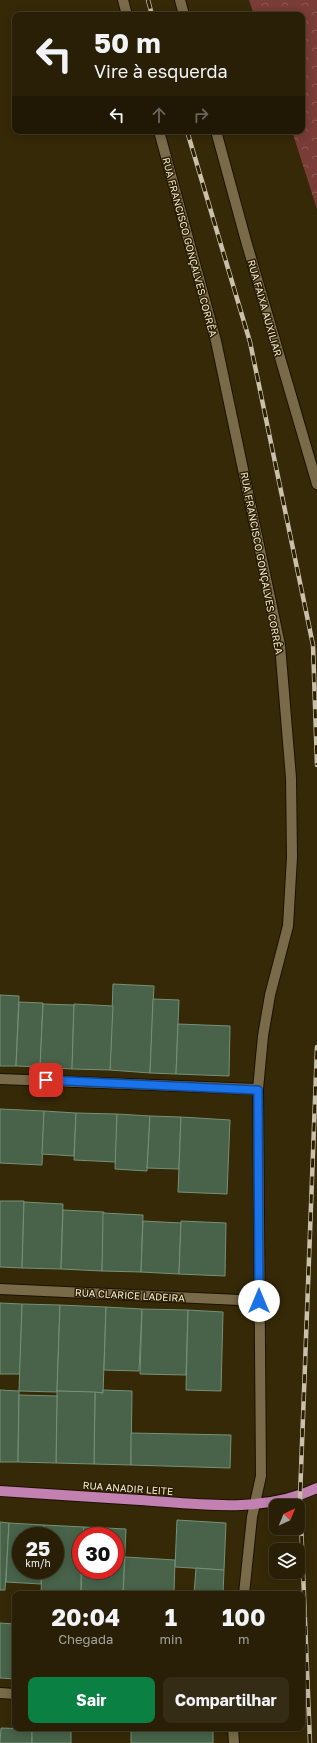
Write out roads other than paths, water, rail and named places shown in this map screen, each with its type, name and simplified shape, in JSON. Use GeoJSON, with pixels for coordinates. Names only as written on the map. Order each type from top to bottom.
{"type":"FeatureCollection","features":[{"type":"Feature","properties":{"kind":"main road","name":"RUA ANADIR LEITE"},"geometry":{"type":"LineString","coordinates":[[0,1491],[216,1506],[255,1505],[300,1496],[317,1488]]}},
{"type":"Feature","properties":{"kind":"street"},"geometry":{"type":"LineString","coordinates":[[123,0],[126,12]]}},
{"type":"Feature","properties":{"kind":"street"},"geometry":{"type":"LineString","coordinates":[[180,0],[183,12]]}},
{"type":"Feature","properties":{"kind":"street","name":"RUA FRANCISCO GONÇALVES CORRÊA"},"geometry":{"type":"LineString","coordinates":[[160,134],[216,341],[280,645],[291,778],[292,857],[288,926],[270,995],[263,1036],[258,1090],[261,1476],[250,1535],[244,1591]]}},
{"type":"Feature","properties":{"kind":"street","name":"RUA FAIXA AUXILIAR"},"geometry":{"type":"LineString","coordinates":[[217,134],[246,241],[317,484]]}},
{"type":"Feature","properties":{"kind":"street"},"geometry":{"type":"LineString","coordinates":[[0,1079],[258,1090]]}},
{"type":"Feature","properties":{"kind":"street","name":"RUA CLARICE LADEIRA"},"geometry":{"type":"LineString","coordinates":[[0,1289],[259,1301]]}},
{"type":"Feature","properties":{"kind":"street"},"geometry":{"type":"LineString","coordinates":[[0,1693],[12,1694]]}},
{"type":"Feature","properties":{"kind":"street"},"geometry":{"type":"LineString","coordinates":[[233,1731],[234,1743]]}},
{"type":"Feature","properties":{"kind":"railway"},"geometry":{"type":"LineString","coordinates":[[148,0],[151,12]]}},
{"type":"Feature","properties":{"kind":"railway"},"geometry":{"type":"LineString","coordinates":[[188,134],[250,342],[313,645],[317,765]]}},
{"type":"Feature","properties":{"kind":"railway"},"geometry":{"type":"LineString","coordinates":[[304,1591],[300,1497],[317,1047]]}},
{"type":"Feature","properties":{"kind":"railway"},"geometry":{"type":"LineString","coordinates":[[305,1620],[310,1743]]}}]}
